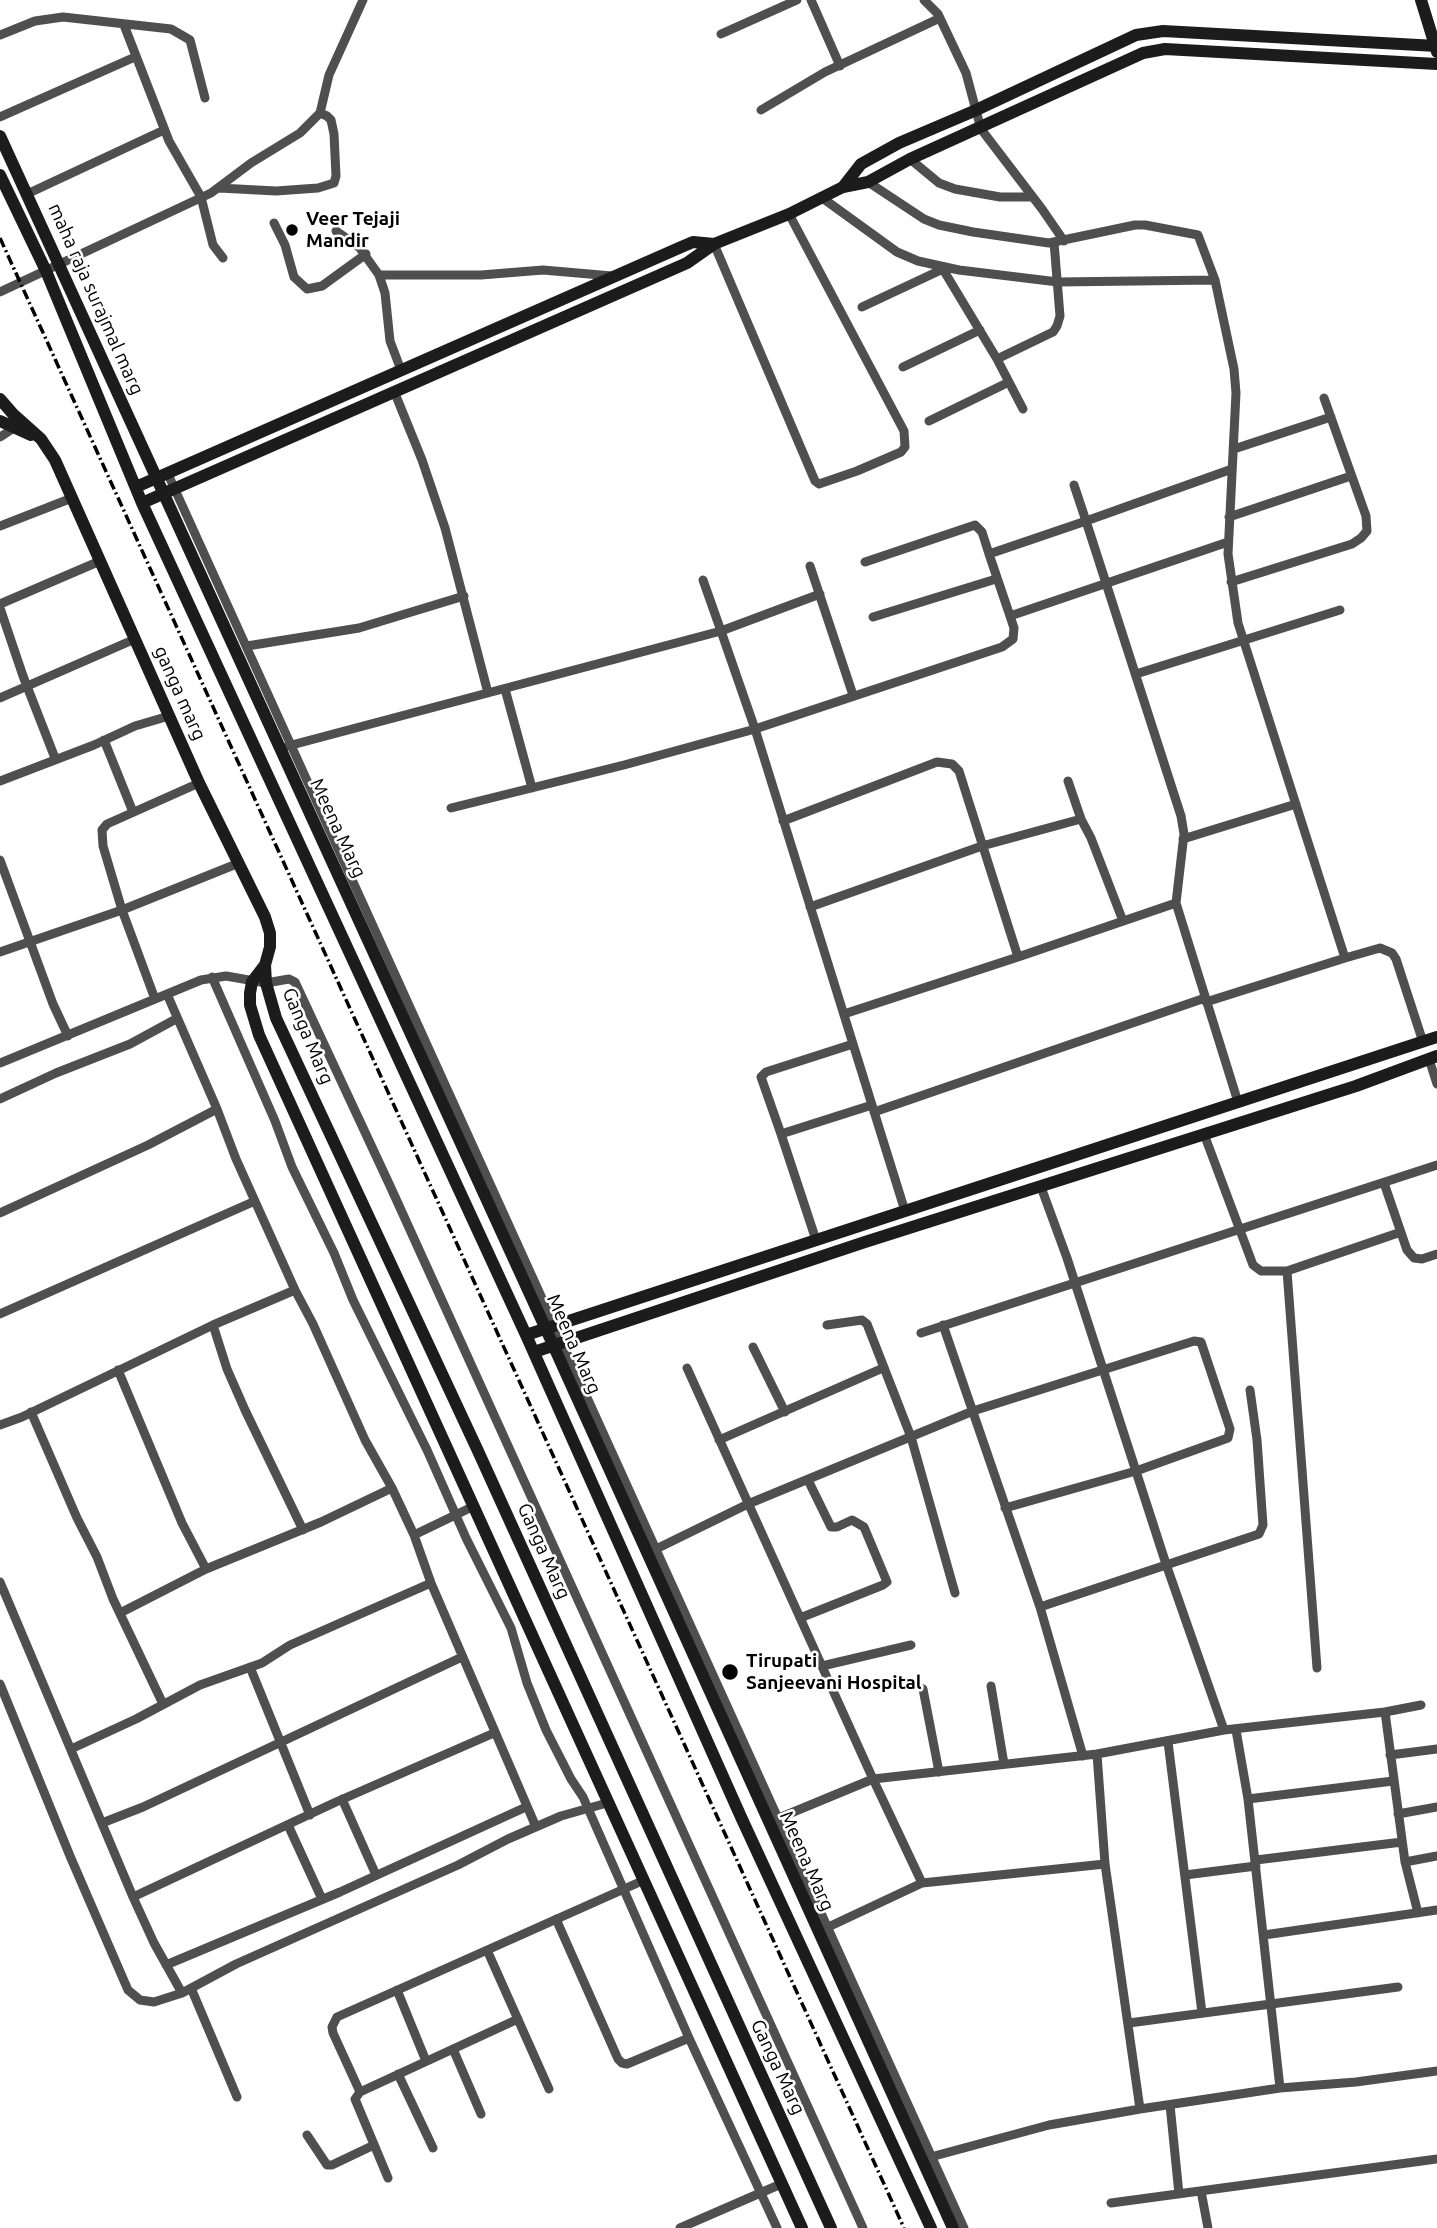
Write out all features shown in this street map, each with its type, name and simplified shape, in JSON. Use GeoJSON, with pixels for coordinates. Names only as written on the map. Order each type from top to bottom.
{"type":"FeatureCollection","features":[{"type":"Feature","properties":{"kind":"street"},"geometry":{"type":"LineString","coordinates":[[0,292],[219,188],[251,163],[285,144],[320,113],[329,75],[363,0]]}},
{"type":"Feature","properties":{"kind":"street"},"geometry":{"type":"LineString","coordinates":[[721,34],[797,0]]}},
{"type":"Feature","properties":{"kind":"street"},"geometry":{"type":"LineString","coordinates":[[811,0],[840,66]]}},
{"type":"Feature","properties":{"kind":"street"},"geometry":{"type":"LineString","coordinates":[[923,0],[940,18],[966,73],[974,111],[981,129],[1032,197],[1059,242],[1060,316],[1054,332],[997,359]]}},
{"type":"Feature","properties":{"kind":"street"},"geometry":{"type":"LineString","coordinates":[[843,187],[861,164],[899,143],[1136,35],[1163,31],[1436,48],[1421,0]]}},
{"type":"Feature","properties":{"kind":"street"},"geometry":{"type":"LineString","coordinates":[[0,35],[35,21],[63,17],[171,29],[190,40],[205,98]]}},
{"type":"Feature","properties":{"kind":"street"},"geometry":{"type":"LineString","coordinates":[[761,110],[840,66],[940,18]]}},
{"type":"Feature","properties":{"kind":"street"},"geometry":{"type":"LineString","coordinates":[[124,25],[175,155],[201,197],[211,241],[223,258]]}},
{"type":"Feature","properties":{"kind":"street"},"geometry":{"type":"LineString","coordinates":[[142,503],[687,263],[714,244],[789,214],[843,187],[868,182],[910,159],[1143,53],[1165,50],[1437,64]]}},
{"type":"Feature","properties":{"kind":"street"},"geometry":{"type":"LineString","coordinates":[[0,117],[135,57]]}},
{"type":"Feature","properties":{"kind":"street"},"geometry":{"type":"LineString","coordinates":[[219,188],[276,191],[318,188],[334,183],[334,134],[331,120],[320,113]]}},
{"type":"Feature","properties":{"kind":"street"},"geometry":{"type":"LineString","coordinates":[[27,194],[164,130]]}},
{"type":"Feature","properties":{"kind":"street","name":"maha raja surajmal marg"},"geometry":{"type":"LineString","coordinates":[[0,136],[162,475]]}},
{"type":"Feature","properties":{"kind":"street"},"geometry":{"type":"LineString","coordinates":[[910,159],[939,183],[955,189],[1000,197],[1032,197]]}},
{"type":"Feature","properties":{"kind":"street","name":"maha raja surajmal marg"},"geometry":{"type":"LineString","coordinates":[[0,175],[46,271],[142,503],[260,758]]}},
{"type":"Feature","properties":{"kind":"street"},"geometry":{"type":"LineString","coordinates":[[868,182],[924,219],[939,225],[1059,242],[1135,225],[1198,235],[1215,280],[1234,369],[1236,394],[1228,542],[1231,582],[1244,640],[1345,958]]}},
{"type":"Feature","properties":{"kind":"street"},"geometry":{"type":"LineString","coordinates":[[821,197],[897,252],[942,268],[1058,282],[1215,280]]}},
{"type":"Feature","properties":{"kind":"street"},"geometry":{"type":"LineString","coordinates":[[714,244],[815,481],[819,484],[857,471],[901,452],[905,447],[904,431],[789,214]]}},
{"type":"Feature","properties":{"kind":"street"},"geometry":{"type":"LineString","coordinates":[[274,223],[285,244],[294,277],[307,289],[322,286],[366,254]]}},
{"type":"Feature","properties":{"kind":"street"},"geometry":{"type":"LineString","coordinates":[[336,231],[366,254],[379,275],[385,293],[390,341],[401,370]]}},
{"type":"Feature","properties":{"kind":"street"},"geometry":{"type":"LineString","coordinates":[[135,487],[693,242],[714,244]]}},
{"type":"Feature","properties":{"kind":"street"},"geometry":{"type":"LineString","coordinates":[[863,307],[942,268]]}},
{"type":"Feature","properties":{"kind":"street"},"geometry":{"type":"LineString","coordinates":[[942,268],[997,359],[1023,409]]}},
{"type":"Feature","properties":{"kind":"street"},"geometry":{"type":"LineString","coordinates":[[379,275],[481,275],[543,270],[614,276]]}},
{"type":"Feature","properties":{"kind":"street"},"geometry":{"type":"LineString","coordinates":[[903,367],[980,330]]}},
{"type":"Feature","properties":{"kind":"street"},"geometry":{"type":"LineString","coordinates":[[929,421],[1009,382]]}},
{"type":"Feature","properties":{"kind":"street"},"geometry":{"type":"LineString","coordinates":[[394,391],[422,460],[464,596],[488,693]]}},
{"type":"Feature","properties":{"kind":"street"},"geometry":{"type":"LineString","coordinates":[[1231,582],[1352,544],[1367,531],[1324,398]]}},
{"type":"Feature","properties":{"kind":"street","name":"ganga marg"},"geometry":{"type":"LineString","coordinates":[[0,399],[18,425]]}},
{"type":"Feature","properties":{"kind":"street"},"geometry":{"type":"LineString","coordinates":[[1234,449],[1331,417]]}},
{"type":"Feature","properties":{"kind":"street","name":"ganga marg"},"geometry":{"type":"LineString","coordinates":[[0,421],[18,425],[41,439],[55,460],[199,783],[265,917],[270,933],[270,947],[265,965]]}},
{"type":"Feature","properties":{"kind":"street"},"geometry":{"type":"LineString","coordinates":[[0,437],[18,425]]}},
{"type":"Feature","properties":{"kind":"street"},"geometry":{"type":"LineString","coordinates":[[989,554],[1232,469]]}},
{"type":"Feature","properties":{"kind":"street","name":"Meena Marg"},"geometry":{"type":"LineString","coordinates":[[162,475],[927,2158],[953,2228]]}},
{"type":"Feature","properties":{"kind":"street"},"geometry":{"type":"LineString","coordinates":[[1229,517],[1351,475]]}},
{"type":"Feature","properties":{"kind":"street"},"geometry":{"type":"LineString","coordinates":[[1074,485],[1181,816],[1183,839],[1176,903],[1238,1102]]}},
{"type":"Feature","properties":{"kind":"street"},"geometry":{"type":"LineString","coordinates":[[169,490],[247,646],[286,747]]}},
{"type":"Feature","properties":{"kind":"street"},"geometry":{"type":"LineString","coordinates":[[0,526],[72,498]]}},
{"type":"Feature","properties":{"kind":"street"},"geometry":{"type":"LineString","coordinates":[[451,808],[755,729],[1006,645],[1013,639],[1010,616],[978,526],[865,562]]}},
{"type":"Feature","properties":{"kind":"street"},"geometry":{"type":"LineString","coordinates":[[1010,616],[1228,542]]}},
{"type":"Feature","properties":{"kind":"street"},"geometry":{"type":"LineString","coordinates":[[55,758],[27,687],[0,606],[100,561]]}},
{"type":"Feature","properties":{"kind":"street"},"geometry":{"type":"LineString","coordinates":[[810,566],[853,695]]}},
{"type":"Feature","properties":{"kind":"street"},"geometry":{"type":"LineString","coordinates":[[873,617],[996,579]]}},
{"type":"Feature","properties":{"kind":"street"},"geometry":{"type":"LineString","coordinates":[[702,580],[755,729],[905,1211]]}},
{"type":"Feature","properties":{"kind":"street"},"geometry":{"type":"LineString","coordinates":[[260,758],[286,747],[721,631],[820,594]]}},
{"type":"Feature","properties":{"kind":"street"},"geometry":{"type":"LineString","coordinates":[[247,646],[359,628],[464,596]]}},
{"type":"Feature","properties":{"kind":"street"},"geometry":{"type":"LineString","coordinates":[[1136,674],[1340,610]]}},
{"type":"Feature","properties":{"kind":"street"},"geometry":{"type":"LineString","coordinates":[[0,698],[135,639]]}},
{"type":"Feature","properties":{"kind":"street"},"geometry":{"type":"LineString","coordinates":[[505,689],[532,788]]}},
{"type":"Feature","properties":{"kind":"street"},"geometry":{"type":"LineString","coordinates":[[0,781],[135,726],[169,716]]}},
{"type":"Feature","properties":{"kind":"street"},"geometry":{"type":"LineString","coordinates":[[104,740],[134,812]]}},
{"type":"Feature","properties":{"kind":"street","name":"Meena Marg"},"geometry":{"type":"LineString","coordinates":[[260,758],[534,1352],[748,1831],[931,2228]]}},
{"type":"Feature","properties":{"kind":"street"},"geometry":{"type":"LineString","coordinates":[[783,821],[937,762],[952,764],[959,771],[1018,957]]}},
{"type":"Feature","properties":{"kind":"street"},"geometry":{"type":"LineString","coordinates":[[1068,781],[1123,921]]}},
{"type":"Feature","properties":{"kind":"street"},"geometry":{"type":"LineString","coordinates":[[155,999],[122,910],[101,835],[102,830],[107,824],[199,783]]}},
{"type":"Feature","properties":{"kind":"street"},"geometry":{"type":"LineString","coordinates":[[1183,839],[1296,804]]}},
{"type":"Feature","properties":{"kind":"street"},"geometry":{"type":"LineString","coordinates":[[810,907],[982,846],[1081,819]]}},
{"type":"Feature","properties":{"kind":"street"},"geometry":{"type":"LineString","coordinates":[[0,952],[122,910],[239,863]]}},
{"type":"Feature","properties":{"kind":"street"},"geometry":{"type":"LineString","coordinates":[[1,864],[68,1036]]}},
{"type":"Feature","properties":{"kind":"street"},"geometry":{"type":"LineString","coordinates":[[844,1014],[1176,903]]}},
{"type":"Feature","properties":{"kind":"street"},"geometry":{"type":"LineString","coordinates":[[781,1134],[873,1109],[1205,1000],[1380,948],[1392,953],[1396,959],[1423,1042],[1433,1058],[1437,1084]]}},
{"type":"Feature","properties":{"kind":"street","name":"Ganga Marg"},"geometry":{"type":"LineString","coordinates":[[265,965],[252,982],[250,1005],[259,1035],[802,2228]]}},
{"type":"Feature","properties":{"kind":"street","name":"Ganga Marg"},"geometry":{"type":"LineString","coordinates":[[265,965],[265,983],[276,1018],[478,1451],[831,2228]]}},
{"type":"Feature","properties":{"kind":"street"},"geometry":{"type":"LineString","coordinates":[[0,1063],[201,980],[226,976],[252,982],[289,979],[295,982],[863,2228]]}},
{"type":"Feature","properties":{"kind":"street"},"geometry":{"type":"LineString","coordinates":[[212,977],[275,1121],[292,1167],[334,1253],[353,1300],[511,1628],[527,1683],[546,1730],[583,1797],[689,2038],[777,2228]]}},
{"type":"Feature","properties":{"kind":"street"},"geometry":{"type":"LineString","coordinates":[[167,994],[295,1290],[365,1440],[414,1535],[431,1583],[536,1827]]}},
{"type":"Feature","properties":{"kind":"street"},"geometry":{"type":"LineString","coordinates":[[0,1099],[56,1073],[130,1044],[176,1019]]}},
{"type":"Feature","properties":{"kind":"street"},"geometry":{"type":"LineString","coordinates":[[526,1335],[1437,1037]]}},
{"type":"Feature","properties":{"kind":"street"},"geometry":{"type":"LineString","coordinates":[[816,1240],[761,1077],[766,1072],[853,1044]]}},
{"type":"Feature","properties":{"kind":"street"},"geometry":{"type":"LineString","coordinates":[[534,1352],[1356,1086],[1433,1058]]}},
{"type":"Feature","properties":{"kind":"street"},"geometry":{"type":"LineString","coordinates":[[0,1213],[148,1145],[217,1109]]}},
{"type":"Feature","properties":{"kind":"street"},"geometry":{"type":"LineString","coordinates":[[1204,1134],[1238,1229],[1255,1267],[1261,1271],[1287,1271],[1401,1232]]}},
{"type":"Feature","properties":{"kind":"street"},"geometry":{"type":"LineString","coordinates":[[921,1333],[1437,1166]]}},
{"type":"Feature","properties":{"kind":"street"},"geometry":{"type":"LineString","coordinates":[[1384,1183],[1407,1250],[1414,1258],[1422,1259],[1437,1254]]}},
{"type":"Feature","properties":{"kind":"street"},"geometry":{"type":"LineString","coordinates":[[1041,1187],[1224,1730]]}},
{"type":"Feature","properties":{"kind":"street"},"geometry":{"type":"LineString","coordinates":[[0,1314],[255,1201]]}},
{"type":"Feature","properties":{"kind":"street"},"geometry":{"type":"LineString","coordinates":[[1287,1271],[1317,1668]]}},
{"type":"Feature","properties":{"kind":"street"},"geometry":{"type":"LineString","coordinates":[[0,1424],[295,1290]]}},
{"type":"Feature","properties":{"kind":"street"},"geometry":{"type":"LineString","coordinates":[[827,1325],[862,1320],[867,1324],[911,1437],[955,1593]]}},
{"type":"Feature","properties":{"kind":"street"},"geometry":{"type":"LineString","coordinates":[[213,1325],[240,1400],[303,1530]]}},
{"type":"Feature","properties":{"kind":"street"},"geometry":{"type":"LineString","coordinates":[[943,1325],[1040,1607],[1083,1756]]}},
{"type":"Feature","properties":{"kind":"street"},"geometry":{"type":"LineString","coordinates":[[629,1562],[748,1504],[973,1411],[1197,1340],[1204,1347],[1230,1429],[1228,1438],[1136,1471],[1005,1508]]}},
{"type":"Feature","properties":{"kind":"street"},"geometry":{"type":"LineString","coordinates":[[753,1347],[785,1412]]}},
{"type":"Feature","properties":{"kind":"street"},"geometry":{"type":"LineString","coordinates":[[687,1368],[922,1883]]}},
{"type":"Feature","properties":{"kind":"street"},"geometry":{"type":"LineString","coordinates":[[719,1440],[883,1368]]}},
{"type":"Feature","properties":{"kind":"street"},"geometry":{"type":"LineString","coordinates":[[118,1370],[182,1523],[206,1569]]}},
{"type":"Feature","properties":{"kind":"street"},"geometry":{"type":"LineString","coordinates":[[1040,1607],[1259,1534],[1263,1525],[1257,1440],[1250,1390]]}},
{"type":"Feature","properties":{"kind":"street"},"geometry":{"type":"LineString","coordinates":[[31,1412],[163,1704]]}},
{"type":"Feature","properties":{"kind":"street"},"geometry":{"type":"LineString","coordinates":[[800,1618],[887,1582],[864,1527],[852,1520],[831,1527],[808,1480]]}},
{"type":"Feature","properties":{"kind":"street"},"geometry":{"type":"LineString","coordinates":[[120,1613],[206,1569],[303,1530],[392,1488]]}},
{"type":"Feature","properties":{"kind":"street"},"geometry":{"type":"LineString","coordinates":[[414,1535],[472,1507]]}},
{"type":"Feature","properties":{"kind":"street"},"geometry":{"type":"LineString","coordinates":[[0,1582],[133,1897],[166,1965],[186,1991],[237,2097]]}},
{"type":"Feature","properties":{"kind":"street"},"geometry":{"type":"LineString","coordinates":[[71,1749],[200,1685],[261,1663],[290,1645],[431,1583]]}},
{"type":"Feature","properties":{"kind":"street"},"geometry":{"type":"LineString","coordinates":[[822,1666],[911,1645]]}},
{"type":"Feature","properties":{"kind":"street"},"geometry":{"type":"LineString","coordinates":[[102,1823],[143,1807],[462,1657]]}},
{"type":"Feature","properties":{"kind":"street"},"geometry":{"type":"LineString","coordinates":[[250,1667],[310,1815]]}},
{"type":"Feature","properties":{"kind":"street"},"geometry":{"type":"LineString","coordinates":[[0,1684],[128,1990],[140,2000],[154,2002],[186,1991],[236,1964],[458,1865],[536,1827],[607,1803]]}},
{"type":"Feature","properties":{"kind":"street"},"geometry":{"type":"LineString","coordinates":[[991,1686],[1003,1764]]}},
{"type":"Feature","properties":{"kind":"street"},"geometry":{"type":"LineString","coordinates":[[923,1689],[939,1772]]}},
{"type":"Feature","properties":{"kind":"street"},"geometry":{"type":"LineString","coordinates":[[748,1831],[873,1779],[1083,1756],[1224,1730],[1385,1712],[1421,1705]]}},
{"type":"Feature","properties":{"kind":"street"},"geometry":{"type":"LineString","coordinates":[[1385,1712],[1405,1862],[1418,1913]]}},
{"type":"Feature","properties":{"kind":"street"},"geometry":{"type":"LineString","coordinates":[[1236,1730],[1256,1863],[1280,2088]]}},
{"type":"Feature","properties":{"kind":"street"},"geometry":{"type":"LineString","coordinates":[[133,1897],[342,1799],[494,1732]]}},
{"type":"Feature","properties":{"kind":"street"},"geometry":{"type":"LineString","coordinates":[[1168,1742],[1202,2013]]}},
{"type":"Feature","properties":{"kind":"street"},"geometry":{"type":"LineString","coordinates":[[1390,1755],[1437,1749]]}},
{"type":"Feature","properties":{"kind":"street"},"geometry":{"type":"LineString","coordinates":[[1097,1754],[1105,1864],[1140,2109]]}},
{"type":"Feature","properties":{"kind":"street"},"geometry":{"type":"LineString","coordinates":[[1248,1799],[1394,1781]]}},
{"type":"Feature","properties":{"kind":"street"},"geometry":{"type":"LineString","coordinates":[[342,1799],[376,1875]]}},
{"type":"Feature","properties":{"kind":"street"},"geometry":{"type":"LineString","coordinates":[[166,1965],[322,1899],[526,1807]]}},
{"type":"Feature","properties":{"kind":"street"},"geometry":{"type":"LineString","coordinates":[[1398,1814],[1437,1807]]}},
{"type":"Feature","properties":{"kind":"street"},"geometry":{"type":"LineString","coordinates":[[288,1825],[322,1899]]}},
{"type":"Feature","properties":{"kind":"street"},"geometry":{"type":"LineString","coordinates":[[1185,1875],[1402,1842]]}},
{"type":"Feature","properties":{"kind":"street"},"geometry":{"type":"LineString","coordinates":[[1405,1862],[1437,1856]]}},
{"type":"Feature","properties":{"kind":"street"},"geometry":{"type":"LineString","coordinates":[[799,1941],[922,1883],[1105,1864]]}},
{"type":"Feature","properties":{"kind":"street"},"geometry":{"type":"LineString","coordinates":[[360,2092],[333,2033],[333,2022],[337,2017],[642,1881]]}},
{"type":"Feature","properties":{"kind":"street"},"geometry":{"type":"LineString","coordinates":[[1264,1935],[1437,1910]]}},
{"type":"Feature","properties":{"kind":"street"},"geometry":{"type":"LineString","coordinates":[[556,1919],[622,2063],[627,2064],[689,2038]]}},
{"type":"Feature","properties":{"kind":"street"},"geometry":{"type":"LineString","coordinates":[[487,1950],[549,2089]]}},
{"type":"Feature","properties":{"kind":"street"},"geometry":{"type":"LineString","coordinates":[[1129,2023],[1398,1987]]}},
{"type":"Feature","properties":{"kind":"street"},"geometry":{"type":"LineString","coordinates":[[397,1990],[426,2061]]}},
{"type":"Feature","properties":{"kind":"street"},"geometry":{"type":"LineString","coordinates":[[388,2178],[355,2099],[360,2092],[518,2019]]}},
{"type":"Feature","properties":{"kind":"street"},"geometry":{"type":"LineString","coordinates":[[453,2049],[481,2114]]}},
{"type":"Feature","properties":{"kind":"street"},"geometry":{"type":"LineString","coordinates":[[964,2228],[927,2158],[1049,2126],[1140,2109],[1280,2088],[1356,2082],[1437,2071]]}},
{"type":"Feature","properties":{"kind":"street"},"geometry":{"type":"LineString","coordinates":[[398,2074],[433,2148]]}},
{"type":"Feature","properties":{"kind":"street"},"geometry":{"type":"LineString","coordinates":[[1170,2105],[1179,2194]]}},
{"type":"Feature","properties":{"kind":"street"},"geometry":{"type":"LineString","coordinates":[[307,2135],[327,2165],[374,2145]]}},
{"type":"Feature","properties":{"kind":"street"},"geometry":{"type":"LineString","coordinates":[[1111,2203],[1437,2159]]}},
{"type":"Feature","properties":{"kind":"street"},"geometry":{"type":"LineString","coordinates":[[680,2228],[781,2184]]}},
{"type":"Feature","properties":{"kind":"street"},"geometry":{"type":"LineString","coordinates":[[1201,2191],[1208,2228]]}},
{"type":"Feature","properties":{"kind":"railway"},"geometry":{"type":"LineString","coordinates":[[0,238],[904,2228]]}},
{"type":"Feature","properties":{"kind":"place","name":"Veer Tejaji Mandir"},"geometry":{"type":"Point","coordinates":[292,230]}},
{"type":"Feature","properties":{"kind":"place","name":"Tirupati Sanjeevani Hospital"},"geometry":{"type":"Point","coordinates":[730,1672]}}]}
